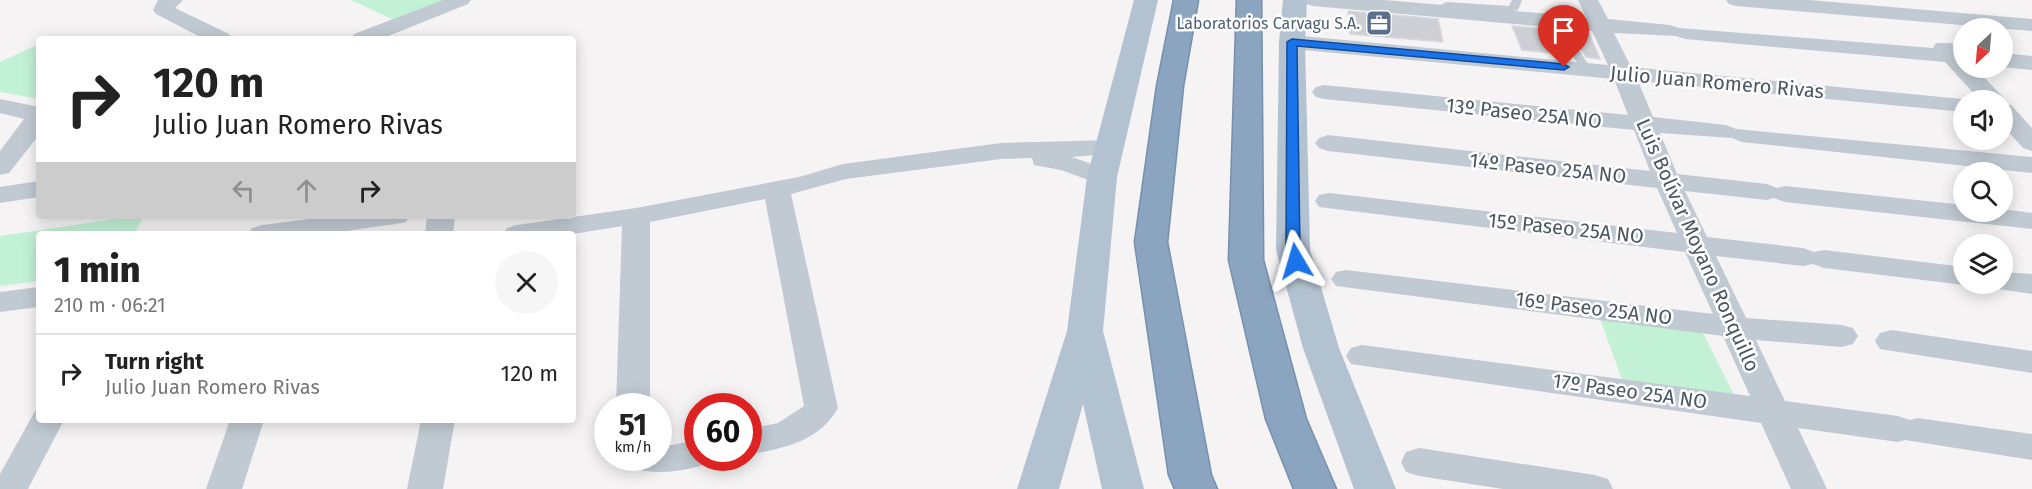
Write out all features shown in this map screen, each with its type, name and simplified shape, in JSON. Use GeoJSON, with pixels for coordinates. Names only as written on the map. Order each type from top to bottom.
{"type":"FeatureCollection","features":[{"type":"Feature","properties":{"kind":"highway"},"geometry":{"type":"LineString","coordinates":[[1186,0],[1170,86],[1151,242],[1190,475],[1196,489]]}},
{"type":"Feature","properties":{"kind":"highway"},"geometry":{"type":"LineString","coordinates":[[1248,0],[1246,260],[1286,419],[1315,489]]}},
{"type":"Feature","properties":{"kind":"main road"},"geometry":{"type":"LineString","coordinates":[[1038,489],[1085,331],[1102,177],[1146,0]]}},
{"type":"Feature","properties":{"kind":"main road"},"geometry":{"type":"LineString","coordinates":[[1295,0],[1292,42],[1293,250],[1321,348],[1375,489]]}},
{"type":"Feature","properties":{"kind":"main road"},"geometry":{"type":"LineString","coordinates":[[1085,331],[1123,489]]}},
{"type":"Feature","properties":{"kind":"street"},"geometry":{"type":"LineString","coordinates":[[173,0],[166,4],[163,10],[215,36]]}},
{"type":"Feature","properties":{"kind":"street"},"geometry":{"type":"LineString","coordinates":[[370,36],[461,0]]}},
{"type":"Feature","properties":{"kind":"street"},"geometry":{"type":"LineString","coordinates":[[1313,0],[1597,18],[1677,32],[1953,56]]}},
{"type":"Feature","properties":{"kind":"street"},"geometry":{"type":"LineString","coordinates":[[1736,0],[1904,8],[2032,25]]}},
{"type":"Feature","properties":{"kind":"street"},"geometry":{"type":"LineString","coordinates":[[1904,8],[1953,52]]}},
{"type":"Feature","properties":{"kind":"street","name":"Luis Bolívar Moyano Ronquillo"},"geometry":{"type":"LineString","coordinates":[[1597,18],[1623,73],[1667,181],[1809,489]]}},
{"type":"Feature","properties":{"kind":"street","name":"Julio Juan Romero Rivas"},"geometry":{"type":"LineString","coordinates":[[1292,42],[1953,104]]}},
{"type":"Feature","properties":{"kind":"street"},"geometry":{"type":"LineString","coordinates":[[2013,61],[2032,63]]}},
{"type":"Feature","properties":{"kind":"street"},"geometry":{"type":"LineString","coordinates":[[1976,78],[1986,90]]}},
{"type":"Feature","properties":{"kind":"street","name":"13º Paseo 25A NO"},"geometry":{"type":"LineString","coordinates":[[1324,92],[2032,165]]}},
{"type":"Feature","properties":{"kind":"street"},"geometry":{"type":"LineString","coordinates":[[0,106],[31,112],[36,117],[36,123],[0,167]]}},
{"type":"Feature","properties":{"kind":"street"},"geometry":{"type":"LineString","coordinates":[[2013,110],[2032,111]]}},
{"type":"Feature","properties":{"kind":"street"},"geometry":{"type":"LineString","coordinates":[[2013,121],[2032,143]]}},
{"type":"Feature","properties":{"kind":"street","name":"14º Paseo 25A NO"},"geometry":{"type":"LineString","coordinates":[[1328,143],[2032,221]]}},
{"type":"Feature","properties":{"kind":"street"},"geometry":{"type":"LineString","coordinates":[[537,231],[636,216],[789,186],[846,186],[1045,154],[1110,148]]}},
{"type":"Feature","properties":{"kind":"street"},"geometry":{"type":"LineString","coordinates":[[1045,154],[1102,177]]}},
{"type":"Feature","properties":{"kind":"street"},"geometry":{"type":"LineString","coordinates":[[762,439],[794,433],[812,422],[821,408],[789,186]]}},
{"type":"Feature","properties":{"kind":"street"},"geometry":{"type":"LineString","coordinates":[[0,195],[36,189]]}},
{"type":"Feature","properties":{"kind":"street","name":"15º Paseo 25A NO"},"geometry":{"type":"LineString","coordinates":[[1329,201],[1953,275]]}},
{"type":"Feature","properties":{"kind":"street"},"geometry":{"type":"LineString","coordinates":[[633,393],[636,216]]}},
{"type":"Feature","properties":{"kind":"street"},"geometry":{"type":"LineString","coordinates":[[284,231],[374,219]]}},
{"type":"Feature","properties":{"kind":"street","name":"16º Paseo 25A NO"},"geometry":{"type":"LineString","coordinates":[[1346,279],[1687,320],[1735,328],[1842,336]]}},
{"type":"Feature","properties":{"kind":"street"},"geometry":{"type":"LineString","coordinates":[[2013,281],[2032,284]]}},
{"type":"Feature","properties":{"kind":"street"},"geometry":{"type":"LineString","coordinates":[[0,302],[36,297]]}},
{"type":"Feature","properties":{"kind":"street"},"geometry":{"type":"LineString","coordinates":[[1891,341],[2032,362]]}},
{"type":"Feature","properties":{"kind":"street","name":"17º Paseo 25A NO"},"geometry":{"type":"LineString","coordinates":[[1362,356],[2032,447]]}},
{"type":"Feature","properties":{"kind":"street"},"geometry":{"type":"LineString","coordinates":[[10,489],[44,423]]}},
{"type":"Feature","properties":{"kind":"street"},"geometry":{"type":"LineString","coordinates":[[224,489],[247,423]]}},
{"type":"Feature","properties":{"kind":"street"},"geometry":{"type":"LineString","coordinates":[[425,489],[437,423]]}},
{"type":"Feature","properties":{"kind":"street"},"geometry":{"type":"LineString","coordinates":[[1419,462],[1595,489]]}},
{"type":"Feature","properties":{"kind":"lane"},"geometry":{"type":"LineString","coordinates":[[1378,0],[1497,9],[1515,8],[1517,0]]}},
{"type":"Feature","properties":{"kind":"lane"},"geometry":{"type":"LineString","coordinates":[[1586,69],[1564,33],[1570,28],[1597,18]]}},
{"type":"Feature","properties":{"kind":"green space"},"geometry":{"type":"Polygon","coordinates":[[[351,0],[446,0],[396,21],[351,0]]]}},
{"type":"Feature","properties":{"kind":"green space"},"geometry":{"type":"Polygon","coordinates":[[[36,45],[36,98],[0,92],[0,62],[36,45]]]}},
{"type":"Feature","properties":{"kind":"green space"},"geometry":{"type":"Polygon","coordinates":[[[115,219],[142,219],[136,231],[36,231],[36,281],[0,286],[0,236],[115,219]]]}},
{"type":"Feature","properties":{"kind":"green space"},"geometry":{"type":"Polygon","coordinates":[[[1599,316],[1700,327],[1736,399],[1624,385],[1599,316]]]}},
{"type":"Feature","properties":{"kind":"building"},"geometry":{"type":"Polygon","coordinates":[[[1348,11],[1438,19],[1443,42],[1350,34],[1348,11]]]}},
{"type":"Feature","properties":{"kind":"building"},"geometry":{"type":"Polygon","coordinates":[[[1512,26],[1559,30],[1557,34],[1570,55],[1522,50],[1512,26]]]}},
{"type":"Feature","properties":{"kind":"building"},"geometry":{"type":"Polygon","coordinates":[[[1589,33],[1600,59],[1586,57],[1572,35],[1589,33]]]}},
{"type":"Feature","properties":{"kind":"place","name":"Laboratorios Carvagu S.A."},"geometry":{"type":"Point","coordinates":[1379,23]}},
{"type":"Feature","properties":{"kind":"route"},"geometry":{"type":"LineString","coordinates":[[1296,261],[1293,250],[1292,42],[1564,67]]}}]}
